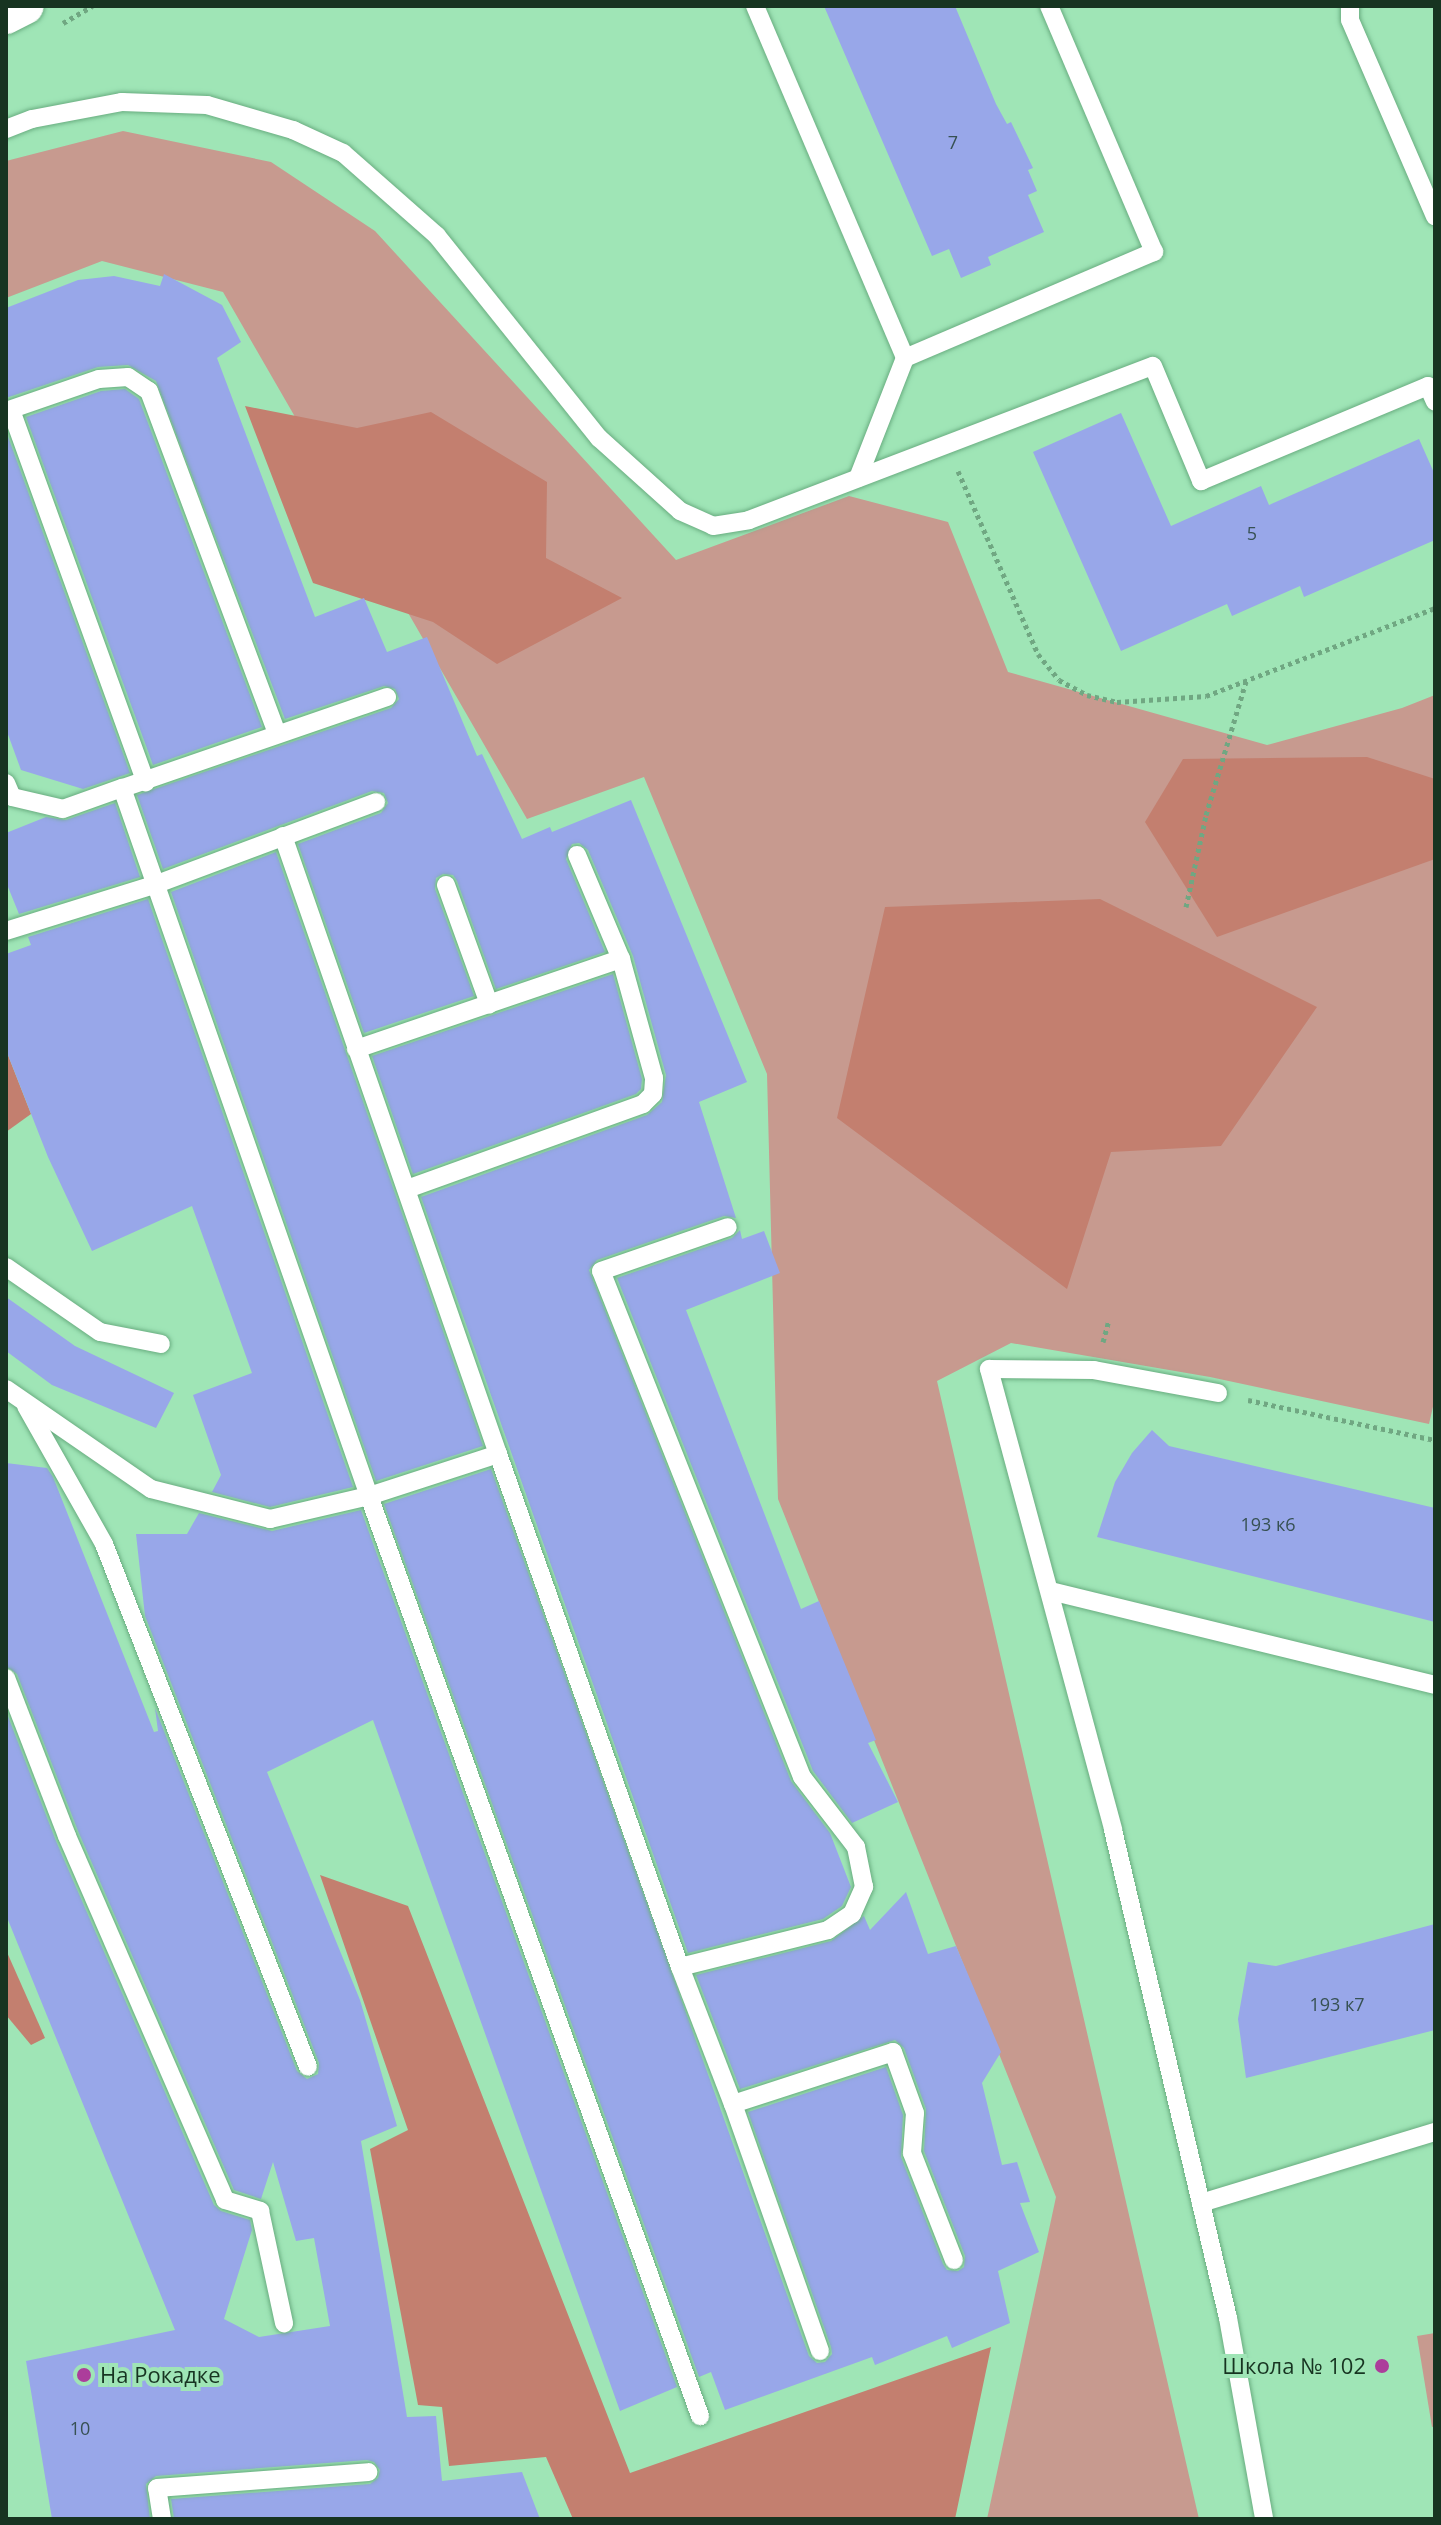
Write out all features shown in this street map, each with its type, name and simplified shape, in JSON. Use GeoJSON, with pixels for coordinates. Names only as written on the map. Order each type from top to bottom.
{"type":"FeatureCollection","features":[{"type":"Feature","properties":{"kind":"street"},"geometry":{"type":"LineString","coordinates":[[6,16],[26,6]]}},
{"type":"Feature","properties":{"kind":"lane"},"geometry":{"type":"LineString","coordinates":[[755,6],[905,358],[858,478]]}},
{"type":"Feature","properties":{"kind":"lane"},"geometry":{"type":"LineString","coordinates":[[905,358],[1154,252],[1049,6]]}},
{"type":"Feature","properties":{"kind":"lane"},"geometry":{"type":"LineString","coordinates":[[1350,6],[1350,20],[1435,216]]}},
{"type":"Feature","properties":{"kind":"lane"},"geometry":{"type":"LineString","coordinates":[[6,129],[32,119],[122,102],[207,105],[293,130],[343,153],[437,236],[599,438],[680,511],[713,526],[749,520],[1153,366],[1201,481],[1428,386],[1435,402]]}},
{"type":"Feature","properties":{"kind":"lane"},"geometry":{"type":"LineString","coordinates":[[146,782],[8,410],[99,379],[128,377],[149,391],[277,733]]}},
{"type":"Feature","properties":{"kind":"lane"},"geometry":{"type":"LineString","coordinates":[[6,783],[12,797],[63,809],[387,697]]}},
{"type":"Feature","properties":{"kind":"lane"},"geometry":{"type":"LineString","coordinates":[[122,788],[369,1496],[700,2416]]}},
{"type":"Feature","properties":{"kind":"lane"},"geometry":{"type":"LineString","coordinates":[[6,931],[157,884],[376,802]]}},
{"type":"Feature","properties":{"kind":"lane"},"geometry":{"type":"LineString","coordinates":[[283,836],[498,1454],[820,2351]]}},
{"type":"Feature","properties":{"kind":"lane"},"geometry":{"type":"LineString","coordinates":[[407,1189],[643,1104],[653,1094],[654,1078],[621,959],[577,855]]}},
{"type":"Feature","properties":{"kind":"lane"},"geometry":{"type":"LineString","coordinates":[[446,885],[489,1004]]}},
{"type":"Feature","properties":{"kind":"lane"},"geometry":{"type":"LineString","coordinates":[[356,1049],[621,959]]}},
{"type":"Feature","properties":{"kind":"lane"},"geometry":{"type":"LineString","coordinates":[[680,1967],[828,1930],[852,1914],[864,1887],[856,1847],[802,1777],[601,1271],[728,1227]]}},
{"type":"Feature","properties":{"kind":"lane"},"geometry":{"type":"LineString","coordinates":[[6,1267],[100,1332],[161,1344]]}},
{"type":"Feature","properties":{"kind":"lane"},"geometry":{"type":"LineString","coordinates":[[1218,1393],[1094,1370],[989,1369],[1113,1830],[1228,2318],[1264,2519]]}},
{"type":"Feature","properties":{"kind":"lane"},"geometry":{"type":"LineString","coordinates":[[6,1389],[151,1489],[270,1519],[369,1496],[498,1454]]}},
{"type":"Feature","properties":{"kind":"lane"},"geometry":{"type":"LineString","coordinates":[[23,1400],[104,1544],[308,2067]]}},
{"type":"Feature","properties":{"kind":"lane"},"geometry":{"type":"LineString","coordinates":[[1050,1591],[1435,1685]]}},
{"type":"Feature","properties":{"kind":"lane"},"geometry":{"type":"LineString","coordinates":[[6,1678],[67,1836],[225,2200],[260,2211],[284,2323]]}},
{"type":"Feature","properties":{"kind":"lane"},"geometry":{"type":"LineString","coordinates":[[733,2104],[893,2052],[915,2113],[912,2153],[954,2260]]}},
{"type":"Feature","properties":{"kind":"lane"},"geometry":{"type":"LineString","coordinates":[[1201,2203],[1435,2132]]}},
{"type":"Feature","properties":{"kind":"lane"},"geometry":{"type":"LineString","coordinates":[[162,2519],[157,2488],[368,2472]]}},
{"type":"Feature","properties":{"kind":"path"},"geometry":{"type":"LineString","coordinates":[[947,445],[1038,654],[1059,680],[1087,695],[1117,702],[1206,696],[1435,608]]}},
{"type":"Feature","properties":{"kind":"path"},"geometry":{"type":"LineString","coordinates":[[1186,907],[1206,815],[1246,681]]}},
{"type":"Feature","properties":{"kind":"path"},"geometry":{"type":"LineString","coordinates":[[1218,1393],[1435,1440]]}},
{"type":"Feature","properties":{"kind":"shaded area"},"geometry":{"type":"Polygon","coordinates":[[[123,131],[271,162],[375,231],[676,560],[849,496],[948,522],[1008,672],[1267,745],[1402,708],[1435,695],[1435,1398],[1429,1424],[1210,1377],[1011,1343],[937,1381],[1199,2519],[987,2519],[1056,2197],[778,1499],[767,1074],[644,777],[527,819],[223,292],[102,261],[6,298],[6,161],[123,131]]]}},
{"type":"Feature","properties":{"kind":"shaded area"},"geometry":{"type":"Polygon","coordinates":[[[245,406],[357,428],[431,412],[547,482],[546,558],[622,598],[497,664],[433,622],[313,583],[245,406]]]}},
{"type":"Feature","properties":{"kind":"shaded area"},"geometry":{"type":"Polygon","coordinates":[[[1367,757],[1435,779],[1435,859],[1217,937],[1145,822],[1183,759],[1367,757]]]}},
{"type":"Feature","properties":{"kind":"shaded area"},"geometry":{"type":"Polygon","coordinates":[[[1100,899],[1317,1007],[1221,1146],[1111,1152],[1067,1289],[837,1118],[885,907],[1100,899]]]}},
{"type":"Feature","properties":{"kind":"shaded area"},"geometry":{"type":"Polygon","coordinates":[[[6,1050],[31,1114],[6,1132],[6,1050]]]}},
{"type":"Feature","properties":{"kind":"shaded area"},"geometry":{"type":"Polygon","coordinates":[[[320,1875],[408,1906],[630,2473],[991,2347],[955,2519],[573,2519],[546,2457],[449,2466],[442,2407],[418,2405],[370,2149],[408,2130],[320,1875]]]}},
{"type":"Feature","properties":{"kind":"shaded area"},"geometry":{"type":"Polygon","coordinates":[[[6,1950],[45,2038],[31,2045],[6,2015],[6,1950]]]}},
{"type":"Feature","properties":{"kind":"shaded area"},"geometry":{"type":"Polygon","coordinates":[[[1435,2333],[1435,2426],[1432,2427],[1417,2336],[1435,2333]]]}},
{"type":"Feature","properties":{"kind":"building"},"geometry":{"type":"Polygon","coordinates":[[[824,6],[955,6],[996,104],[1007,124],[1011,122],[1033,168],[1028,170],[1037,191],[1028,195],[1044,232],[988,257],[991,265],[961,278],[949,249],[932,256],[824,6]]]}},
{"type":"Feature","properties":{"kind":"building"},"geometry":{"type":"Polygon","coordinates":[[[164,274],[222,305],[241,342],[217,358],[315,617],[364,598],[387,652],[427,637],[477,756],[482,754],[522,839],[550,827],[552,832],[631,800],[747,1082],[699,1102],[736,1218],[724,1216],[597,1260],[589,1270],[791,1781],[830,1833],[851,1887],[842,1906],[823,1919],[688,1953],[421,1197],[647,1115],[662,1102],[666,1075],[633,956],[588,850],[579,843],[572,844],[566,859],[605,952],[496,989],[457,881],[453,875],[443,874],[436,878],[435,889],[474,996],[364,1033],[298,844],[381,813],[388,803],[384,793],[372,791],[163,869],[137,795],[391,708],[399,699],[395,689],[384,686],[285,719],[156,381],[128,365],[98,367],[6,398],[6,308],[78,280],[114,276],[160,286],[164,274]]]}},
{"type":"Feature","properties":{"kind":"building"},"geometry":{"type":"Polygon","coordinates":[[[125,389],[139,399],[262,727],[153,765],[26,417],[101,391],[125,389]]]}},
{"type":"Feature","properties":{"kind":"building"},"geometry":{"type":"Polygon","coordinates":[[[1121,413],[1171,526],[1261,486],[1269,505],[1419,439],[1435,475],[1435,540],[1304,597],[1300,586],[1232,616],[1227,604],[1121,651],[1033,452],[1121,413]]]}},
{"type":"Feature","properties":{"kind":"building"},"geometry":{"type":"Polygon","coordinates":[[[6,431],[130,773],[83,789],[21,770],[6,729],[6,431]]]}},
{"type":"Feature","properties":{"kind":"building"},"geometry":{"type":"Polygon","coordinates":[[[115,803],[140,877],[19,914],[6,882],[6,833],[46,817],[66,820],[115,803]]]}},
{"type":"Feature","properties":{"kind":"building"},"geometry":{"type":"Polygon","coordinates":[[[276,852],[483,1446],[376,1481],[171,892],[276,852]]]}},
{"type":"Feature","properties":{"kind":"building"},"geometry":{"type":"Polygon","coordinates":[[[148,899],[353,1487],[270,1507],[212,1492],[221,1475],[193,1395],[252,1373],[192,1206],[92,1251],[48,1157],[6,1050],[6,954],[31,945],[28,937],[148,899]]]}},
{"type":"Feature","properties":{"kind":"building"},"geometry":{"type":"Polygon","coordinates":[[[613,974],[642,1079],[641,1089],[636,1094],[413,1174],[372,1056],[613,974]]]}},
{"type":"Feature","properties":{"kind":"building"},"geometry":{"type":"Polygon","coordinates":[[[740,1230],[742,1239],[764,1231],[780,1273],[686,1310],[801,1609],[819,1601],[876,1740],[868,1743],[898,1802],[852,1823],[813,1771],[617,1278],[732,1238],[740,1230]]]}},
{"type":"Feature","properties":{"kind":"building"},"geometry":{"type":"Polygon","coordinates":[[[6,1297],[75,1346],[174,1393],[156,1428],[52,1385],[6,1351],[6,1297]]]}},
{"type":"Feature","properties":{"kind":"building"},"geometry":{"type":"Polygon","coordinates":[[[1152,1430],[1169,1446],[1435,1508],[1435,1622],[1097,1537],[1115,1482],[1132,1453],[1152,1430]]]}},
{"type":"Feature","properties":{"kind":"building"},"geometry":{"type":"Polygon","coordinates":[[[6,1463],[47,1468],[53,1477],[154,1732],[158,1731],[155,1708],[297,2071],[307,2079],[318,2074],[319,2063],[145,1616],[136,1534],[187,1534],[199,1513],[272,1531],[361,1510],[677,2387],[620,2411],[373,1720],[267,1772],[360,2000],[397,2126],[361,2141],[407,2417],[436,2416],[442,2481],[522,2472],[540,2519],[174,2519],[171,2499],[370,2484],[378,2478],[380,2470],[374,2462],[367,2460],[156,2476],[146,2484],[150,2519],[52,2519],[26,2361],[175,2330],[6,1915],[6,1711],[56,1841],[214,2205],[221,2211],[250,2220],[252,2230],[224,2319],[259,2337],[330,2326],[314,2238],[296,2241],[273,2162],[261,2199],[234,2190],[78,1831],[17,1674],[6,1666],[6,1463]]]}},
{"type":"Feature","properties":{"kind":"building"},"geometry":{"type":"Polygon","coordinates":[[[491,1469],[809,2356],[817,2363],[825,2362],[832,2354],[831,2347],[748,2112],[886,2067],[903,2115],[901,2157],[943,2264],[947,2270],[958,2271],[964,2267],[965,2256],[924,2151],[926,2109],[904,2048],[895,2040],[740,2089],[696,1975],[831,1941],[864,1916],[870,1930],[906,1892],[928,1954],[956,1946],[1001,2052],[982,2083],[1002,2165],[1017,2162],[1030,2202],[1020,2203],[1039,2252],[998,2271],[1010,2323],[952,2348],[947,2336],[875,2365],[872,2357],[725,2410],[711,2372],[699,2377],[384,1504],[491,1469]]]}},
{"type":"Feature","properties":{"kind":"building"},"geometry":{"type":"Polygon","coordinates":[[[1435,1924],[1435,2030],[1246,2078],[1238,2019],[1248,1962],[1276,1966],[1435,1924]]]}},
{"type":"Feature","properties":{"kind":"place","name":"Школа № 102"},"geometry":{"type":"Point","coordinates":[1382,2366]}},
{"type":"Feature","properties":{"kind":"place","name":"На Рокадке"},"geometry":{"type":"Point","coordinates":[84,2375]}}]}
